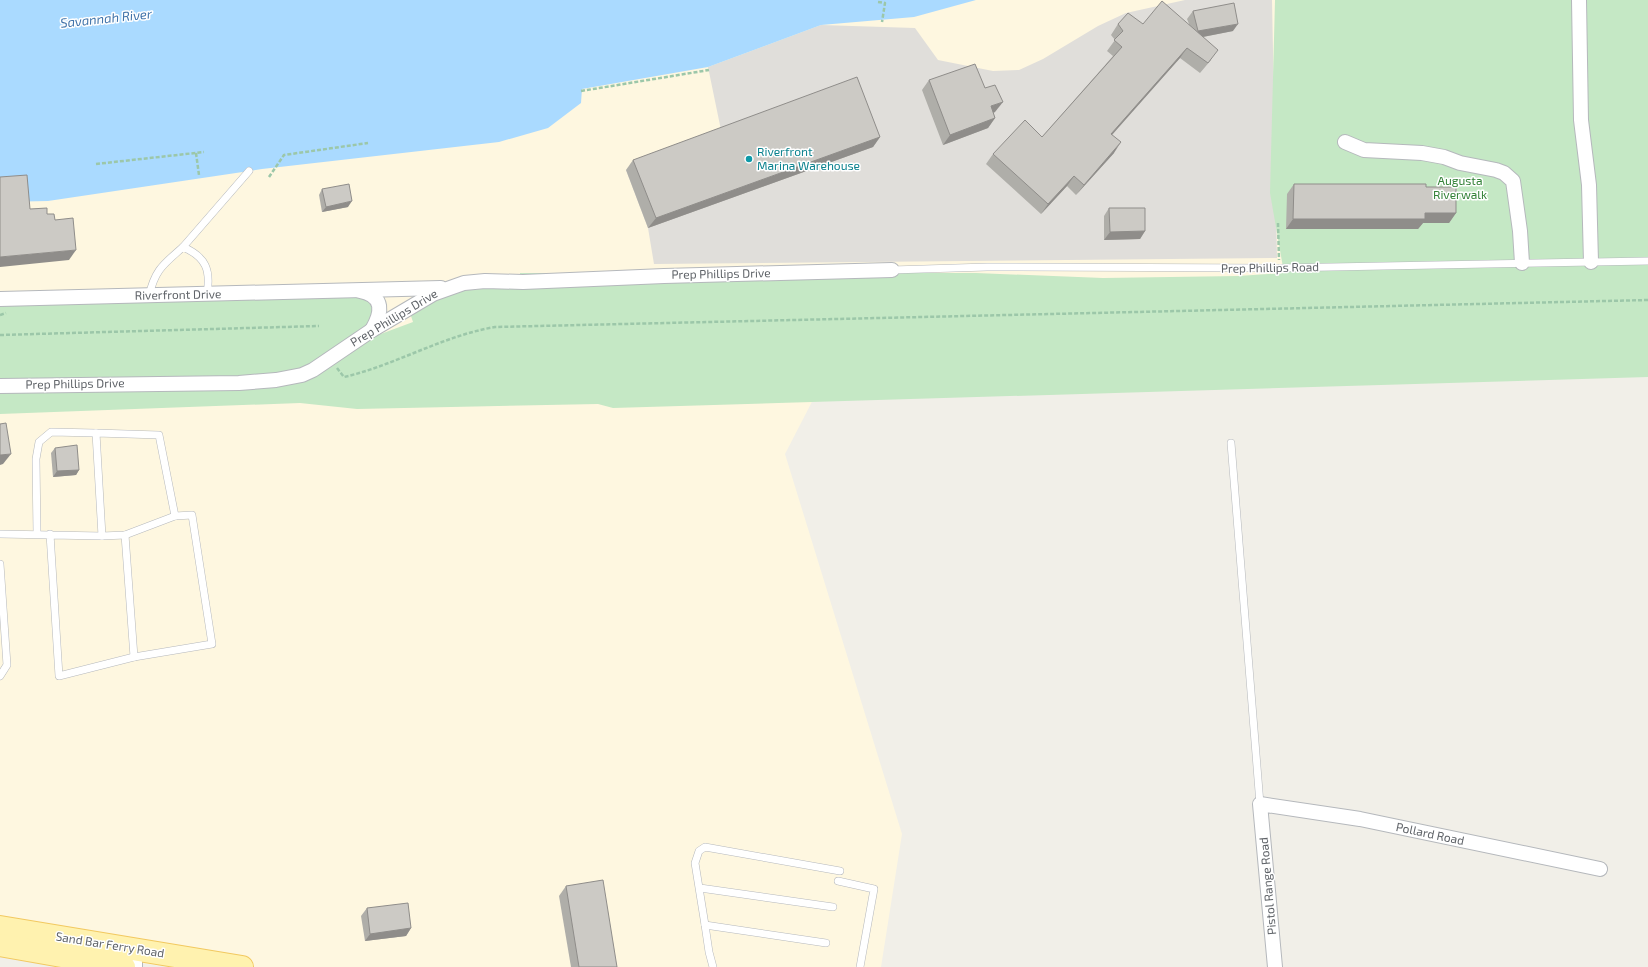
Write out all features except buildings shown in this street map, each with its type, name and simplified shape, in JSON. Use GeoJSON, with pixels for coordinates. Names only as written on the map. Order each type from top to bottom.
{"type":"FeatureCollection","features":[{"type":"Feature","properties":{"kind":"main road","name":"Sand Bar Ferry Road"},"geometry":{"type":"LineString","coordinates":[[0,933],[131,961],[242,967]]}},
{"type":"Feature","properties":{"kind":"street"},"geometry":{"type":"LineString","coordinates":[[1579,0],[1581,120],[1589,185],[1591,262]]}},
{"type":"Feature","properties":{"kind":"street"},"geometry":{"type":"LineString","coordinates":[[1345,142],[1364,150],[1444,157],[1504,173],[1513,181],[1520,231],[1522,263]]}},
{"type":"Feature","properties":{"kind":"street","name":"Prep Phillips Drive"},"geometry":{"type":"LineString","coordinates":[[0,386],[239,383],[276,380],[302,375],[313,370],[372,330],[433,294],[446,288],[464,283],[485,281],[523,282],[664,276],[892,270]]}},
{"type":"Feature","properties":{"kind":"street","name":"Riverfront Drive"},"geometry":{"type":"LineString","coordinates":[[0,299],[446,288]]}},
{"type":"Feature","properties":{"kind":"street","name":"Riverfront Drive"},"geometry":{"type":"LineString","coordinates":[[355,290],[372,296],[379,304],[381,310],[379,318],[372,330]]}},
{"type":"Feature","properties":{"kind":"street","name":"Pollard Road"},"geometry":{"type":"LineString","coordinates":[[1260,804],[1360,819],[1600,869]]}},
{"type":"Feature","properties":{"kind":"street","name":"Pistol Range Road"},"geometry":{"type":"LineString","coordinates":[[1260,804],[1275,967]]}},
{"type":"Feature","properties":{"kind":"lane"},"geometry":{"type":"LineString","coordinates":[[149,296],[153,278],[160,268],[184,247],[250,171]]}},
{"type":"Feature","properties":{"kind":"lane"},"geometry":{"type":"LineString","coordinates":[[184,247],[202,259],[205,264],[209,282],[206,294]]}},
{"type":"Feature","properties":{"kind":"lane","name":"Prep Phillips Road"},"geometry":{"type":"LineString","coordinates":[[892,270],[987,267],[1280,268],[1648,261]]}},
{"type":"Feature","properties":{"kind":"lane"},"geometry":{"type":"LineString","coordinates":[[37,534],[36,460],[39,442],[51,432],[159,435],[175,516]]}},
{"type":"Feature","properties":{"kind":"lane"},"geometry":{"type":"LineString","coordinates":[[96,433],[102,536]]}},
{"type":"Feature","properties":{"kind":"lane"},"geometry":{"type":"LineString","coordinates":[[1231,443],[1260,804]]}},
{"type":"Feature","properties":{"kind":"lane"},"geometry":{"type":"LineString","coordinates":[[0,534],[50,534],[102,536],[125,535],[175,516],[192,515],[212,644],[134,657],[59,676],[50,534]]}},
{"type":"Feature","properties":{"kind":"lane"},"geometry":{"type":"LineString","coordinates":[[125,535],[134,657]]}},
{"type":"Feature","properties":{"kind":"lane"},"geometry":{"type":"LineString","coordinates":[[0,564],[6,665],[0,676]]}},
{"type":"Feature","properties":{"kind":"lane"},"geometry":{"type":"LineString","coordinates":[[713,967],[709,952],[695,863],[699,851],[706,847],[840,871]]}},
{"type":"Feature","properties":{"kind":"lane"},"geometry":{"type":"LineString","coordinates":[[838,881],[874,889],[860,967]]}},
{"type":"Feature","properties":{"kind":"lane"},"geometry":{"type":"LineString","coordinates":[[700,888],[833,907]]}},
{"type":"Feature","properties":{"kind":"lane"},"geometry":{"type":"LineString","coordinates":[[705,926],[826,943]]}},
{"type":"Feature","properties":{"kind":"path"},"geometry":{"type":"LineString","coordinates":[[878,2],[885,3],[882,22]]}},
{"type":"Feature","properties":{"kind":"path"},"geometry":{"type":"LineString","coordinates":[[580,91],[709,70]]}},
{"type":"Feature","properties":{"kind":"path"},"geometry":{"type":"LineString","coordinates":[[269,177],[284,155],[368,143]]}},
{"type":"Feature","properties":{"kind":"path"},"geometry":{"type":"LineString","coordinates":[[96,164],[204,152]]}},
{"type":"Feature","properties":{"kind":"path"},"geometry":{"type":"LineString","coordinates":[[196,153],[199,174]]}},
{"type":"Feature","properties":{"kind":"path"},"geometry":{"type":"LineString","coordinates":[[1278,223],[1280,268]]}},
{"type":"Feature","properties":{"kind":"path"},"geometry":{"type":"LineString","coordinates":[[329,359],[344,376],[369,371],[472,331],[495,327],[1648,300]]}},
{"type":"Feature","properties":{"kind":"path"},"geometry":{"type":"LineString","coordinates":[[0,335],[319,326]]}},
{"type":"Feature","properties":{"kind":"shaded area"},"geometry":{"type":"Polygon","coordinates":[[[640,0],[1648,0],[1648,299],[817,392],[785,454],[902,834],[881,967],[169,967],[0,944],[0,125],[640,0]]]}},
{"type":"Feature","properties":{"kind":"shaded area"},"geometry":{"type":"Polygon","coordinates":[[[1185,0],[1272,0],[1277,258],[654,264],[648,228],[626,170],[722,135],[708,67],[821,25],[915,28],[938,60],[993,71],[1019,70],[1043,59],[1098,26],[1126,13],[1185,0]]]}},
{"type":"Feature","properties":{"kind":"green space","name":"Augusta Riverwalk"},"geometry":{"type":"Polygon","coordinates":[[[1275,0],[1648,0],[1648,377],[613,408],[598,404],[357,409],[300,403],[0,414],[0,306],[364,297],[372,307],[374,316],[370,338],[413,322],[410,313],[433,300],[457,291],[520,286],[520,273],[976,273],[1103,278],[1238,276],[1284,273],[1270,193],[1275,0]]]}},
{"type":"Feature","properties":{"kind":"water","name":"Savannah River"},"geometry":{"type":"Polygon","coordinates":[[[0,0],[976,0],[914,17],[821,25],[708,67],[582,89],[581,103],[548,128],[499,142],[262,169],[48,201],[0,202],[0,0]]]}},
{"type":"Feature","properties":{"kind":"place","name":"Riverfront Marina Warehouse"},"geometry":{"type":"Point","coordinates":[749,159]}}]}
